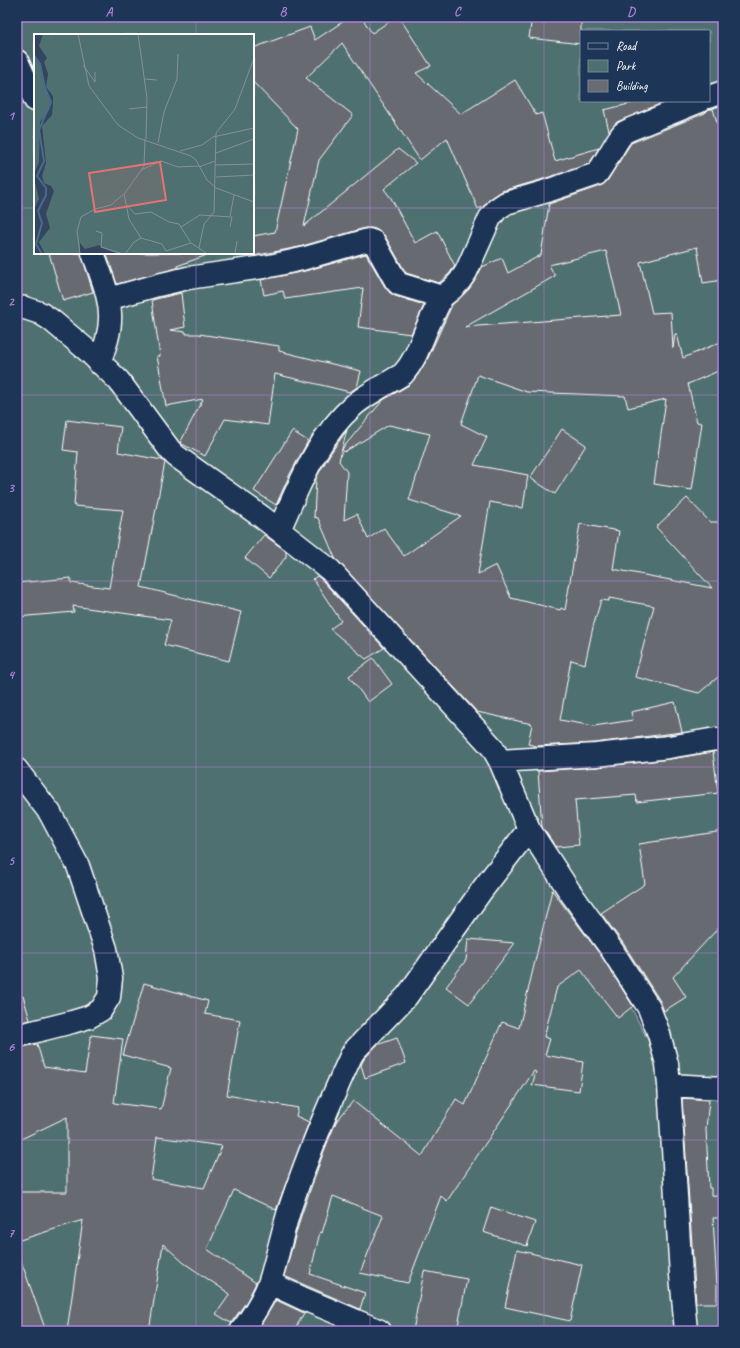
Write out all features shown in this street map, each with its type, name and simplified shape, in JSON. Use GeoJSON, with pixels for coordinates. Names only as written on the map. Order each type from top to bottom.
{"type":"FeatureCollection","features":[{"type":"Feature","properties":{"kind":"street"},"geometry":{"type":"LineString","coordinates":[[17,61],[34,98]]}},
{"type":"Feature","properties":{"kind":"street"},"geometry":{"type":"LineString","coordinates":[[710,97],[723,92]]}},
{"type":"Feature","properties":{"kind":"street"},"geometry":{"type":"LineString","coordinates":[[279,530],[320,446],[337,422],[355,404],[403,374],[409,367],[442,297],[452,290],[466,272],[490,218],[497,210],[506,203],[596,174],[623,133],[698,102]]}},
{"type":"Feature","properties":{"kind":"street"},"geometry":{"type":"LineString","coordinates":[[108,299],[188,278],[270,266],[302,259],[365,240],[374,242],[399,284],[442,297]]}},
{"type":"Feature","properties":{"kind":"street"},"geometry":{"type":"LineString","coordinates":[[93,254],[108,299],[110,314],[109,330],[99,363]]}},
{"type":"Feature","properties":{"kind":"street"},"geometry":{"type":"LineString","coordinates":[[17,307],[26,308],[40,313],[51,320],[88,351],[119,381],[176,456],[279,530],[330,570],[492,747],[500,761],[528,829],[570,892],[612,950],[648,1008],[659,1034],[667,1064],[669,1085],[686,1331]]}},
{"type":"Feature","properties":{"kind":"street"},"geometry":{"type":"LineString","coordinates":[[500,761],[626,752],[670,747],[721,735]]}},
{"type":"Feature","properties":{"kind":"street"},"geometry":{"type":"LineString","coordinates":[[17,770],[50,813],[78,866],[106,949],[111,978],[109,997],[101,1010],[89,1017],[17,1036]]}},
{"type":"Feature","properties":{"kind":"street"},"geometry":{"type":"LineString","coordinates":[[241,1331],[250,1320],[270,1283],[286,1220],[299,1180],[323,1118],[354,1051],[407,996],[482,890],[528,829]]}},
{"type":"Feature","properties":{"kind":"street"},"geometry":{"type":"LineString","coordinates":[[669,1085],[723,1088]]}},
{"type":"Feature","properties":{"kind":"street"},"geometry":{"type":"LineString","coordinates":[[270,1283],[380,1331]]}},
{"type":"Feature","properties":{"kind":"green space"},"geometry":{"type":"Polygon","coordinates":[[[17,17],[723,17],[723,1331],[17,1331],[17,17]],[[575,897],[657,1058],[640,1000],[575,897]]]}},
{"type":"Feature","properties":{"kind":"building"},"geometry":{"type":"Polygon","coordinates":[[[350,17],[363,17],[372,33],[396,17],[399,17],[431,66],[416,73],[461,114],[515,80],[536,115],[542,113],[555,161],[599,148],[589,164],[502,191],[490,199],[483,207],[478,209],[447,138],[420,160],[342,43],[306,78],[353,115],[319,160],[304,226],[398,149],[416,163],[384,189],[391,198],[415,243],[437,231],[455,266],[439,283],[406,273],[385,236],[378,230],[372,228],[365,228],[299,247],[253,256],[254,236],[275,232],[298,129],[254,83],[254,48],[310,27],[315,40],[350,17]]]}},
{"type":"Feature","properties":{"kind":"building"},"geometry":{"type":"Polygon","coordinates":[[[532,17],[581,17],[580,44],[529,38],[532,17]]]}},
{"type":"Feature","properties":{"kind":"building"},"geometry":{"type":"Polygon","coordinates":[[[637,102],[660,102],[660,104],[617,122],[609,131],[604,110],[637,102]]]}},
{"type":"Feature","properties":{"kind":"building"},"geometry":{"type":"Polygon","coordinates":[[[709,109],[713,109],[723,142],[723,280],[703,283],[697,247],[640,262],[652,313],[671,312],[673,348],[675,334],[677,334],[683,358],[723,341],[723,369],[688,384],[697,422],[702,423],[692,490],[654,484],[666,399],[628,408],[625,396],[527,392],[478,375],[461,424],[487,437],[474,465],[528,475],[523,508],[490,502],[478,574],[496,565],[511,598],[565,610],[580,524],[619,531],[613,569],[712,588],[656,527],[687,498],[710,522],[723,522],[723,673],[699,693],[635,677],[654,606],[609,598],[609,601],[601,600],[593,627],[585,664],[571,660],[560,720],[594,726],[633,720],[631,712],[675,702],[682,732],[595,743],[536,746],[528,744],[532,724],[477,712],[335,558],[318,518],[314,517],[316,478],[330,454],[347,430],[342,449],[383,400],[409,385],[417,376],[428,358],[452,305],[469,289],[482,267],[502,258],[508,273],[541,255],[549,204],[601,186],[607,181],[631,143],[705,113],[709,109]],[[606,251],[549,265],[555,276],[465,327],[621,315],[606,251]],[[389,425],[344,452],[342,449],[339,461],[347,472],[344,520],[357,514],[368,539],[384,528],[404,556],[461,516],[409,500],[430,434],[389,425]]]}},
{"type":"Feature","properties":{"kind":"building"},"geometry":{"type":"Polygon","coordinates":[[[49,254],[81,254],[93,292],[63,301],[49,254]]]}},
{"type":"Feature","properties":{"kind":"building"},"geometry":{"type":"Polygon","coordinates":[[[106,254],[207,255],[177,266],[178,268],[117,284],[106,254]]]}},
{"type":"Feature","properties":{"kind":"building"},"geometry":{"type":"Polygon","coordinates":[[[366,254],[390,293],[424,305],[411,334],[358,327],[363,288],[285,299],[283,291],[264,295],[261,280],[305,271],[366,254]]]}},
{"type":"Feature","properties":{"kind":"building"},"geometry":{"type":"Polygon","coordinates":[[[181,293],[185,327],[170,330],[186,332],[186,334],[199,334],[279,346],[279,351],[361,371],[357,387],[350,392],[275,374],[268,425],[225,419],[205,456],[180,443],[203,399],[166,406],[157,356],[160,356],[152,300],[181,293]]]}},
{"type":"Feature","properties":{"kind":"building"},"geometry":{"type":"Polygon","coordinates":[[[67,420],[121,427],[118,452],[162,460],[165,462],[141,587],[241,612],[229,661],[164,645],[171,620],[73,606],[74,612],[17,617],[17,583],[71,578],[71,583],[109,588],[123,510],[74,506],[78,452],[63,450],[67,420]]]}},
{"type":"Feature","properties":{"kind":"building"},"geometry":{"type":"Polygon","coordinates":[[[562,429],[586,445],[555,494],[530,478],[562,429]]]}},
{"type":"Feature","properties":{"kind":"building"},"geometry":{"type":"Polygon","coordinates":[[[292,431],[308,441],[290,474],[276,505],[254,491],[292,431]]]}},
{"type":"Feature","properties":{"kind":"building"},"geometry":{"type":"Polygon","coordinates":[[[264,535],[286,551],[286,557],[269,578],[245,558],[264,535]]]}},
{"type":"Feature","properties":{"kind":"building"},"geometry":{"type":"Polygon","coordinates":[[[317,576],[384,648],[366,659],[330,629],[341,621],[313,579],[317,576]]]}},
{"type":"Feature","properties":{"kind":"building"},"geometry":{"type":"Polygon","coordinates":[[[373,658],[392,684],[368,702],[349,676],[373,658]]]}},
{"type":"Feature","properties":{"kind":"building"},"geometry":{"type":"Polygon","coordinates":[[[713,752],[718,793],[637,802],[636,795],[575,800],[579,845],[556,847],[542,827],[538,771],[597,767],[670,759],[713,752]]]}},
{"type":"Feature","properties":{"kind":"building"},"geometry":{"type":"Polygon","coordinates":[[[723,831],[723,923],[673,977],[686,997],[664,1011],[660,1001],[623,943],[601,913],[645,884],[639,844],[723,831]]]}},
{"type":"Feature","properties":{"kind":"building"},"geometry":{"type":"Polygon","coordinates":[[[552,890],[602,957],[633,1006],[618,1018],[581,970],[557,987],[544,1037],[550,1039],[545,1055],[583,1062],[579,1091],[532,1085],[536,1072],[534,1071],[447,1201],[441,1196],[408,1283],[360,1273],[383,1216],[333,1196],[322,1233],[320,1232],[310,1274],[365,1293],[360,1309],[284,1276],[301,1216],[324,1151],[336,1122],[353,1101],[422,1156],[456,1099],[465,1105],[502,1022],[519,1028],[552,890]]]}},
{"type":"Feature","properties":{"kind":"building"},"geometry":{"type":"Polygon","coordinates":[[[468,939],[515,943],[469,1004],[446,987],[466,960],[468,939]]]}},
{"type":"Feature","properties":{"kind":"building"},"geometry":{"type":"Polygon","coordinates":[[[144,983],[208,1001],[205,1014],[240,1020],[227,1095],[298,1108],[296,1116],[309,1122],[276,1210],[234,1190],[207,1249],[256,1283],[247,1301],[231,1323],[216,1314],[230,1294],[184,1263],[163,1244],[149,1331],[67,1331],[83,1220],[17,1241],[17,1192],[67,1192],[67,1117],[17,1141],[17,1048],[37,1044],[44,1067],[85,1073],[91,1035],[123,1039],[114,1103],[161,1109],[171,1068],[123,1055],[144,983]],[[157,1137],[151,1179],[204,1188],[222,1146],[157,1137]]]}},
{"type":"Feature","properties":{"kind":"building"},"geometry":{"type":"Polygon","coordinates":[[[23,996],[30,1020],[17,1023],[17,997],[23,996]]]}},
{"type":"Feature","properties":{"kind":"building"},"geometry":{"type":"Polygon","coordinates":[[[397,1038],[406,1063],[365,1078],[361,1065],[364,1059],[377,1045],[397,1038]]]}},
{"type":"Feature","properties":{"kind":"building"},"geometry":{"type":"Polygon","coordinates":[[[682,1098],[709,1100],[706,1129],[709,1188],[711,1188],[711,1195],[723,1196],[723,1218],[713,1218],[717,1303],[696,1303],[682,1098]]]}},
{"type":"Feature","properties":{"kind":"building"},"geometry":{"type":"Polygon","coordinates":[[[491,1207],[535,1222],[527,1246],[483,1232],[491,1207]]]}},
{"type":"Feature","properties":{"kind":"building"},"geometry":{"type":"Polygon","coordinates":[[[517,1250],[582,1265],[570,1321],[505,1307],[517,1250]]]}},
{"type":"Feature","properties":{"kind":"building"},"geometry":{"type":"Polygon","coordinates":[[[17,1258],[20,1258],[46,1331],[17,1331],[17,1258]]]}},
{"type":"Feature","properties":{"kind":"building"},"geometry":{"type":"Polygon","coordinates":[[[424,1271],[467,1279],[457,1331],[413,1331],[424,1271]]]}},
{"type":"Feature","properties":{"kind":"building"},"geometry":{"type":"Polygon","coordinates":[[[276,1300],[304,1313],[294,1331],[257,1331],[276,1300]]]}}]}
